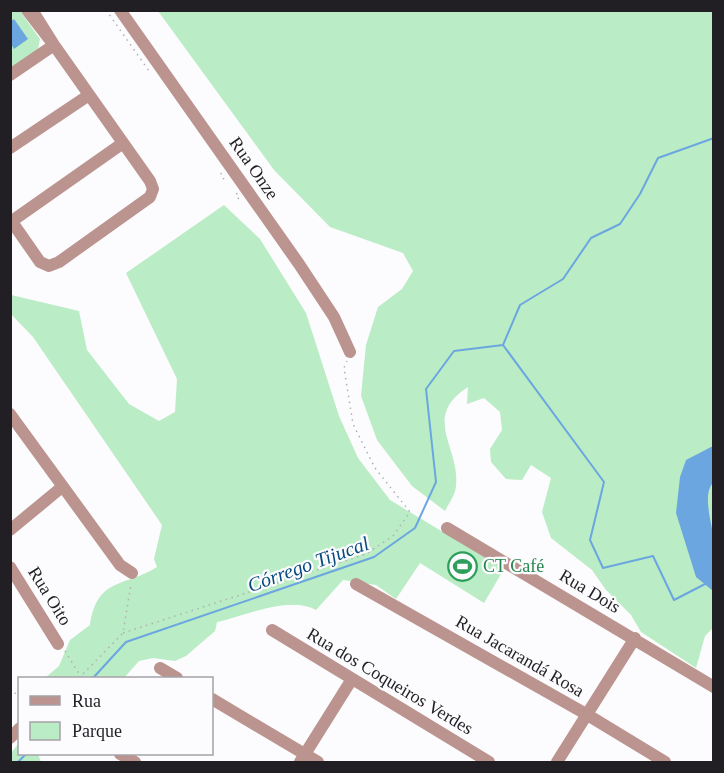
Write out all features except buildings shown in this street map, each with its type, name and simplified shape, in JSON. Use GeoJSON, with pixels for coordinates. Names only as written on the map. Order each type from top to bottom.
{"type":"FeatureCollection","features":[{"type":"Feature","properties":{"kind":"street"},"geometry":{"type":"LineString","coordinates":[[27,10],[54,45],[150,181],[152,194],[59,262],[45,265],[40,262],[11,220],[123,143]]}},
{"type":"Feature","properties":{"kind":"street"},"geometry":{"type":"LineString","coordinates":[[32,10],[54,45]]}},
{"type":"Feature","properties":{"kind":"street","name":"Rua Onze"},"geometry":{"type":"LineString","coordinates":[[120,10],[299,264],[334,316],[351,352]]}},
{"type":"Feature","properties":{"kind":"street"},"geometry":{"type":"LineString","coordinates":[[10,75],[54,45]]}},
{"type":"Feature","properties":{"kind":"street"},"geometry":{"type":"LineString","coordinates":[[10,148],[89,94]]}},
{"type":"Feature","properties":{"kind":"street"},"geometry":{"type":"LineString","coordinates":[[10,414],[120,565],[132,573]]}},
{"type":"Feature","properties":{"kind":"street"},"geometry":{"type":"LineString","coordinates":[[10,530],[62,487]]}},
{"type":"Feature","properties":{"kind":"street","name":"Rua Dois"},"geometry":{"type":"LineString","coordinates":[[447,528],[714,687]]}},
{"type":"Feature","properties":{"kind":"street","name":"Rua Oito"},"geometry":{"type":"LineString","coordinates":[[10,567],[58,644]]}},
{"type":"Feature","properties":{"kind":"street","name":"Rua Jacarandá Rosa"},"geometry":{"type":"LineString","coordinates":[[356,584],[586,714],[665,762]]}},
{"type":"Feature","properties":{"kind":"street","name":"Rua dos Coqueiros Verdes"},"geometry":{"type":"LineString","coordinates":[[272,630],[489,762]]}},
{"type":"Feature","properties":{"kind":"street"},"geometry":{"type":"LineString","coordinates":[[557,762],[635,638]]}},
{"type":"Feature","properties":{"kind":"street"},"geometry":{"type":"LineString","coordinates":[[160,668],[175,677]]}},
{"type":"Feature","properties":{"kind":"street"},"geometry":{"type":"LineString","coordinates":[[302,758],[352,679]]}},
{"type":"Feature","properties":{"kind":"street"},"geometry":{"type":"LineString","coordinates":[[213,700],[302,758],[318,762]]}},
{"type":"Feature","properties":{"kind":"path"},"geometry":{"type":"LineString","coordinates":[[58,644],[68,653],[80,677],[123,633],[366,554],[393,536],[410,512],[375,468],[353,424],[344,368],[351,352]]}},
{"type":"Feature","properties":{"kind":"path"},"geometry":{"type":"LineString","coordinates":[[123,633],[130,602],[132,573]]}},
{"type":"Feature","properties":{"kind":"green space"},"geometry":{"type":"Polygon","coordinates":[[[11,11],[20,11],[40,39],[38,49],[11,69],[11,11]]]}},
{"type":"Feature","properties":{"kind":"green space"},"geometry":{"type":"Polygon","coordinates":[[[158,11],[713,11],[714,627],[705,636],[696,668],[641,632],[631,615],[606,590],[592,570],[551,538],[542,512],[551,478],[531,465],[522,480],[506,479],[491,462],[490,449],[502,430],[500,412],[484,398],[467,404],[468,387],[454,398],[447,410],[446,433],[456,471],[456,488],[445,511],[412,486],[377,440],[361,396],[366,345],[378,307],[402,289],[413,271],[403,253],[330,227],[274,170],[158,11]]]}},
{"type":"Feature","properties":{"kind":"green space"},"geometry":{"type":"Polygon","coordinates":[[[224,205],[260,239],[306,313],[339,416],[358,458],[390,500],[504,569],[484,603],[420,563],[396,599],[376,585],[343,580],[316,610],[305,606],[280,606],[217,622],[215,631],[186,656],[175,661],[153,658],[139,661],[125,677],[46,677],[59,666],[70,640],[90,625],[99,598],[106,591],[157,567],[154,559],[162,525],[33,337],[11,314],[11,295],[79,311],[87,350],[129,404],[159,421],[175,412],[177,379],[126,273],[224,205]]]}},
{"type":"Feature","properties":{"kind":"green space"},"geometry":{"type":"Polygon","coordinates":[[[18,744],[18,755],[38,755],[41,762],[11,762],[11,753],[18,744]]]}},
{"type":"Feature","properties":{"kind":"water"},"geometry":{"type":"Polygon","coordinates":[[[14,19],[28,39],[14,49],[11,44],[10,22],[14,19]]]}},
{"type":"Feature","properties":{"kind":"water"},"geometry":{"type":"Polygon","coordinates":[[[713,446],[713,483],[708,494],[708,502],[715,545],[713,591],[696,577],[676,513],[680,477],[686,460],[713,446]]]}},
{"type":"Feature","properties":{"kind":"waterway","name":"Córrego Tijucal"},"geometry":{"type":"LineString","coordinates":[[94,677],[126,642],[374,557],[415,528],[436,482],[426,389],[454,351],[503,345],[520,305],[563,279],[591,238],[620,224],[640,194],[658,158],[714,138]]}},
{"type":"Feature","properties":{"kind":"waterway","name":"Córrego Tijucal"},"geometry":{"type":"LineString","coordinates":[[503,345],[604,482],[590,540],[603,568],[653,556],[674,600],[707,583]]}},
{"type":"Feature","properties":{"kind":"waterway","name":"Córrego Tijucal"},"geometry":{"type":"LineString","coordinates":[[18,762],[25,755]]}},
{"type":"Feature","properties":{"kind":"place","name":"CT Café"},"geometry":{"type":"Point","coordinates":[462,566]}}]}
